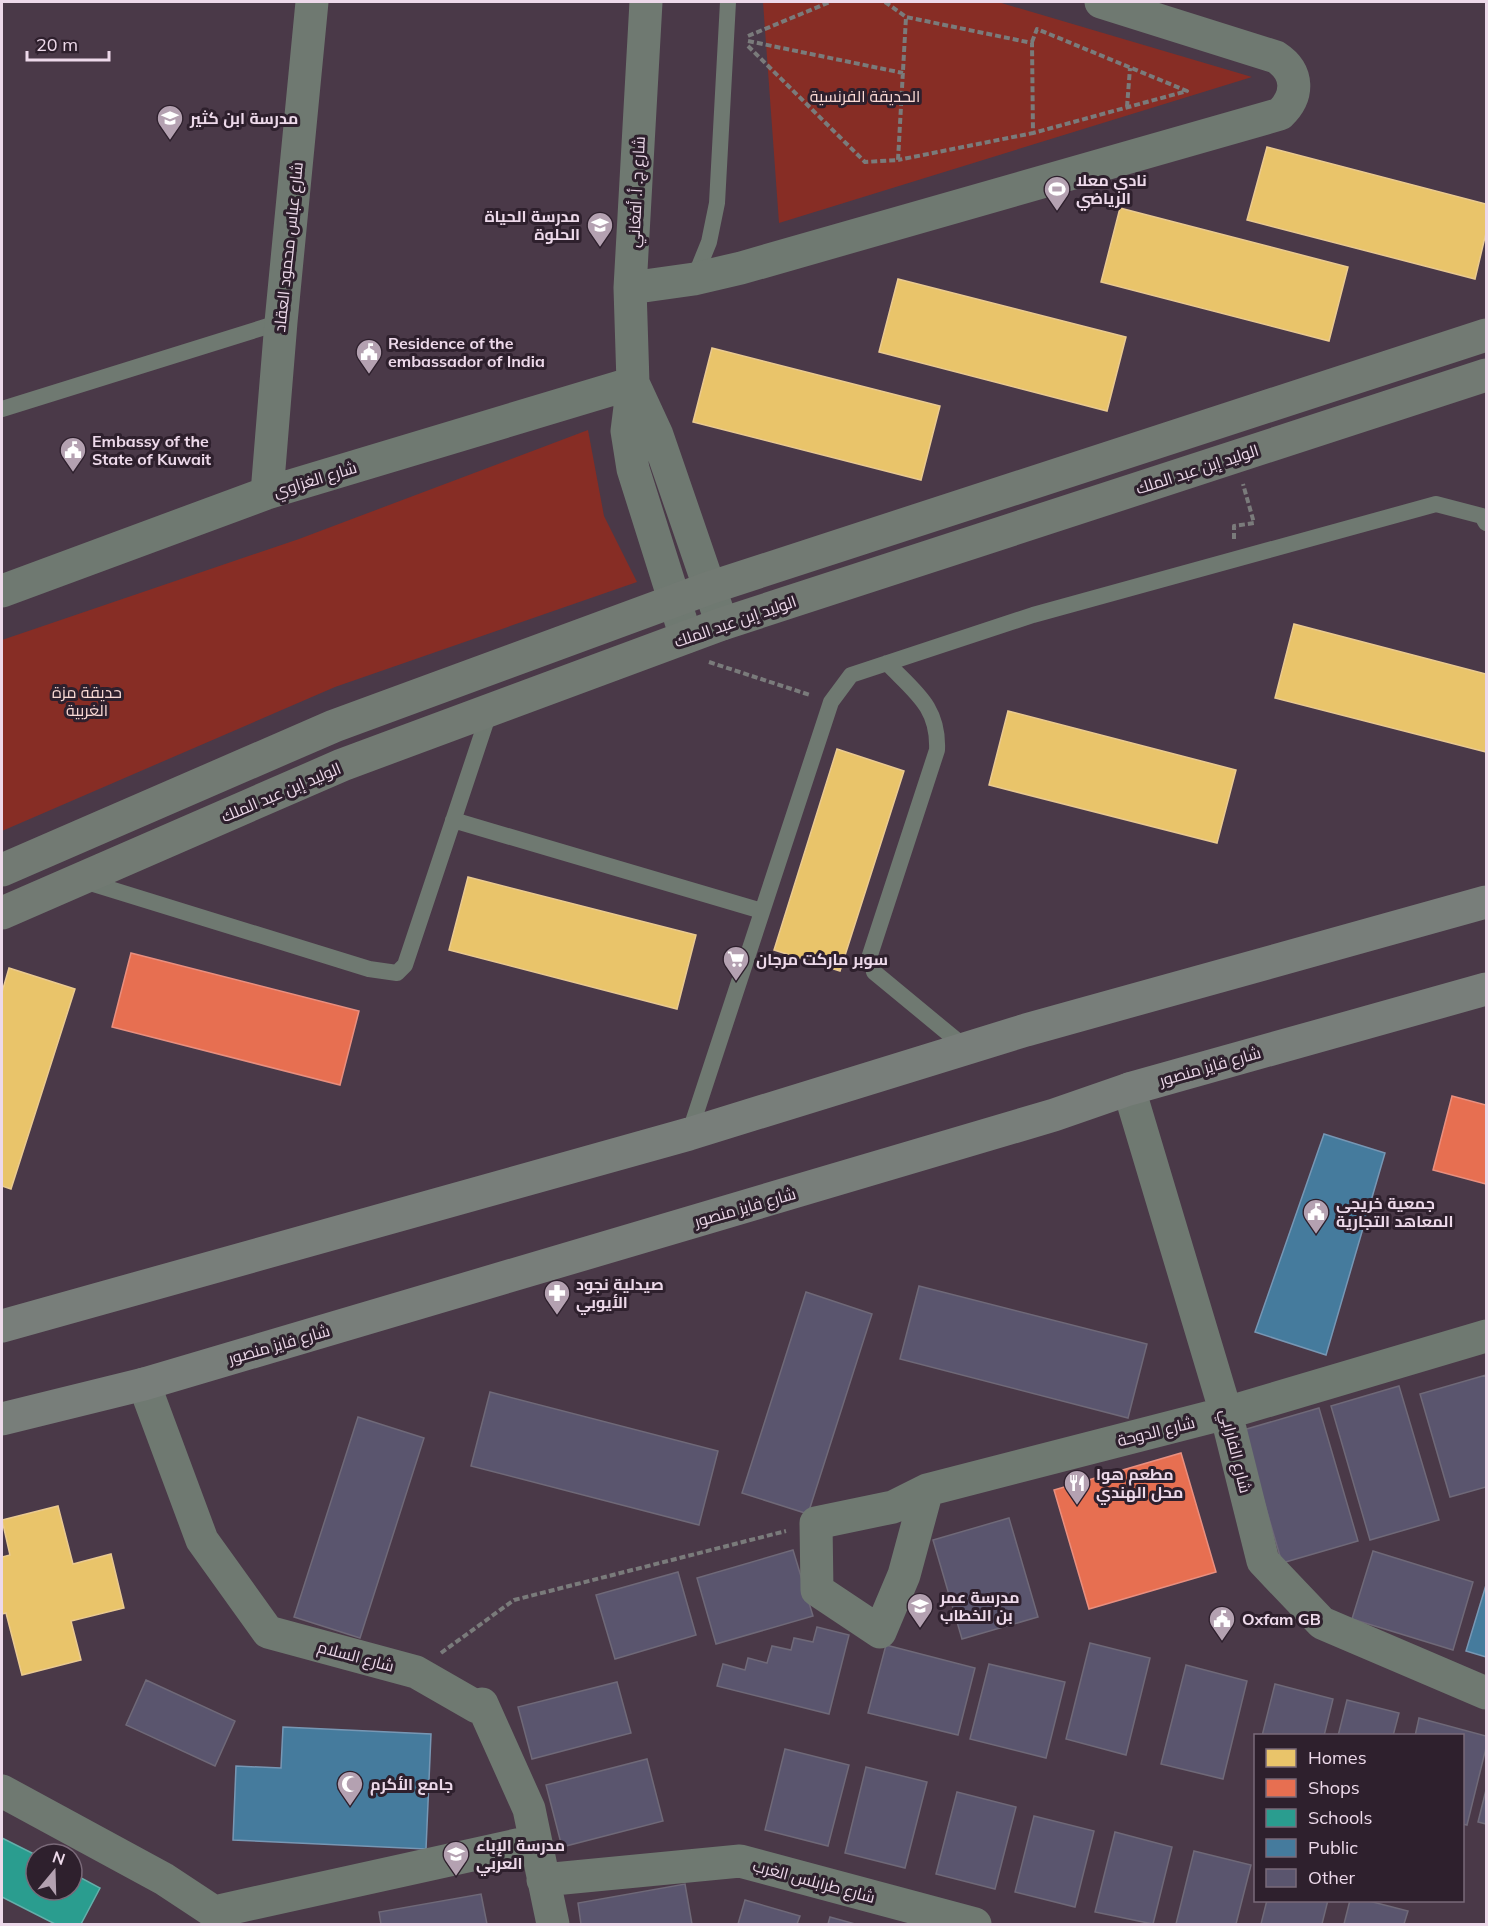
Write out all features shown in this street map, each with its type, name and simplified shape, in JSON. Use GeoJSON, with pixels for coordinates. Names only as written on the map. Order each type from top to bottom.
{"type":"FeatureCollection","features":[{"type":"Feature","properties":{"kind":"highway"},"geometry":{"type":"LineString","coordinates":[[2,1326],[689,1134],[966,1048],[1486,902]]}},
{"type":"Feature","properties":{"kind":"highway","name":"شارع فايز منصور"},"geometry":{"type":"LineString","coordinates":[[2,1419],[144,1384],[1054,1116],[1129,1089],[1486,989]]}},
{"type":"Feature","properties":{"kind":"main road"},"geometry":{"type":"LineString","coordinates":[[2,870],[334,726],[709,588],[1486,335]]}},
{"type":"Feature","properties":{"kind":"main road","name":"الوليد إبن عبد الملك"},"geometry":{"type":"LineString","coordinates":[[2,913],[342,765],[722,624],[1486,375]]}},
{"type":"Feature","properties":{"kind":"street","name":"شارع عباس محمود العقاد"},"geometry":{"type":"LineString","coordinates":[[267,493],[312,2]]}},
{"type":"Feature","properties":{"kind":"street","name":"شارع ج. أ. أفغاني"},"geometry":{"type":"LineString","coordinates":[[646,2],[630,288],[633,382],[628,406],[629,450],[687,637]]}},
{"type":"Feature","properties":{"kind":"street"},"geometry":{"type":"LineString","coordinates":[[630,288],[694,279],[741,268],[1280,114],[1292,99],[1294,80],[1285,63],[1276,57],[1101,2]]}},
{"type":"Feature","properties":{"kind":"street","name":"شارع ج. أ. أفغاني"},"geometry":{"type":"LineString","coordinates":[[633,382],[657,435],[722,624]]}},
{"type":"Feature","properties":{"kind":"street","name":"شارع الغزاوي"},"geometry":{"type":"LineString","coordinates":[[2,591],[267,493],[633,382]]}},
{"type":"Feature","properties":{"kind":"street","name":"شارع الفارابي"},"geometry":{"type":"LineString","coordinates":[[1129,1089],[1226,1413],[1263,1561],[1322,1623],[1486,1693]]}},
{"type":"Feature","properties":{"kind":"street","name":"شارع الدوحة"},"geometry":{"type":"LineString","coordinates":[[816,1523],[893,1507],[927,1490],[1226,1413],[1486,1336]]}},
{"type":"Feature","properties":{"kind":"street","name":"شارع السلام"},"geometry":{"type":"LineString","coordinates":[[144,1384],[202,1540],[268,1632],[416,1671],[477,1707],[483,1704],[529,1809],[553,1924]]}},
{"type":"Feature","properties":{"kind":"street"},"geometry":{"type":"LineString","coordinates":[[816,1523],[817,1590],[880,1632],[904,1575],[927,1490]]}},
{"type":"Feature","properties":{"kind":"street"},"geometry":{"type":"LineString","coordinates":[[2,1791],[164,1879],[215,1918],[536,1841]]}},
{"type":"Feature","properties":{"kind":"street","name":"شارع طرابلس الغرب"},"geometry":{"type":"LineString","coordinates":[[543,1880],[740,1861],[975,1924]]}},
{"type":"Feature","properties":{"kind":"lane"},"geometry":{"type":"LineString","coordinates":[[694,279],[709,242],[717,203],[728,2]]}},
{"type":"Feature","properties":{"kind":"lane"},"geometry":{"type":"LineString","coordinates":[[2,409],[281,322]]}},
{"type":"Feature","properties":{"kind":"lane"},"geometry":{"type":"LineString","coordinates":[[689,1134],[831,702],[851,675],[1033,615],[1436,504],[1482,516],[1486,523]]}},
{"type":"Feature","properties":{"kind":"lane"},"geometry":{"type":"LineString","coordinates":[[887,663],[922,699],[932,715],[938,728],[937,750],[870,956],[874,972],[966,1048]]}},
{"type":"Feature","properties":{"kind":"lane"},"geometry":{"type":"LineString","coordinates":[[80,879],[369,969],[397,973],[405,965],[489,710]]}},
{"type":"Feature","properties":{"kind":"lane"},"geometry":{"type":"LineString","coordinates":[[453,820],[762,911]]}},
{"type":"Feature","properties":{"kind":"path"},"geometry":{"type":"LineString","coordinates":[[741,39],[830,2]]}},
{"type":"Feature","properties":{"kind":"path"},"geometry":{"type":"LineString","coordinates":[[885,2],[906,17],[1032,43]]}},
{"type":"Feature","properties":{"kind":"path"},"geometry":{"type":"LineString","coordinates":[[898,160],[906,17]]}},
{"type":"Feature","properties":{"kind":"path"},"geometry":{"type":"LineString","coordinates":[[741,39],[865,162],[898,160],[1033,133],[1186,91],[1037,29],[1032,43],[1033,133]]}},
{"type":"Feature","properties":{"kind":"path"},"geometry":{"type":"LineString","coordinates":[[741,39],[903,73]]}},
{"type":"Feature","properties":{"kind":"path"},"geometry":{"type":"LineString","coordinates":[[1127,107],[1130,68]]}},
{"type":"Feature","properties":{"kind":"path"},"geometry":{"type":"LineString","coordinates":[[1234,560],[1234,526],[1254,523],[1235,457]]}},
{"type":"Feature","properties":{"kind":"path"},"geometry":{"type":"LineString","coordinates":[[687,637],[709,663],[831,702]]}},
{"type":"Feature","properties":{"kind":"path"},"geometry":{"type":"LineString","coordinates":[[416,1671],[514,1600],[816,1523]]}},
{"type":"Feature","properties":{"kind":"green space","name":"الحديقة الفرنسية"},"geometry":{"type":"Polygon","coordinates":[[[763,2],[998,2],[1252,77],[779,223],[763,2]]]}},
{"type":"Feature","properties":{"kind":"green space","name":"حديقة مزة الغربية"},"geometry":{"type":"Polygon","coordinates":[[[588,430],[604,516],[637,582],[335,687],[2,831],[2,640],[299,539],[588,430]]]}},
{"type":"Feature","properties":{"kind":"building: Homes"},"geometry":{"type":"Polygon","coordinates":[[[1267,147],[1486,204],[1486,233],[1475,279],[1247,220],[1267,147]]]}},
{"type":"Feature","properties":{"kind":"building: Homes"},"geometry":{"type":"Polygon","coordinates":[[[1120,208],[1348,267],[1329,341],[1101,282],[1120,208]]]}},
{"type":"Feature","properties":{"kind":"building: Homes"},"geometry":{"type":"Polygon","coordinates":[[[898,279],[1126,337],[1107,411],[879,352],[898,279]]]}},
{"type":"Feature","properties":{"kind":"building: Homes"},"geometry":{"type":"Polygon","coordinates":[[[712,348],[940,406],[921,480],[693,422],[712,348]]]}},
{"type":"Feature","properties":{"kind":"building: Homes"},"geometry":{"type":"Polygon","coordinates":[[[1294,624],[1486,674],[1486,752],[1275,698],[1294,624]]]}},
{"type":"Feature","properties":{"kind":"building: Homes"},"geometry":{"type":"Polygon","coordinates":[[[1008,711],[1236,770],[1217,843],[989,785],[1008,711]]]}},
{"type":"Feature","properties":{"kind":"building: Homes"},"geometry":{"type":"Polygon","coordinates":[[[837,749],[904,771],[840,971],[774,950],[837,749]]]}},
{"type":"Feature","properties":{"kind":"building: Homes"},"geometry":{"type":"Polygon","coordinates":[[[468,877],[696,935],[677,1009],[449,950],[468,877]]]}},
{"type":"Feature","properties":{"kind":"building: Homes"},"geometry":{"type":"Polygon","coordinates":[[[9,968],[75,989],[11,1189],[2,1186],[2,992],[9,968]]]}},
{"type":"Feature","properties":{"kind":"building: Homes"},"geometry":{"type":"Polygon","coordinates":[[[58,1506],[73,1564],[111,1554],[124,1608],[71,1621],[81,1660],[22,1675],[6,1613],[2,1614],[2,1557],[10,1555],[2,1520],[58,1506]]]}},
{"type":"Feature","properties":{"kind":"building: Shops"},"geometry":{"type":"Polygon","coordinates":[[[131,953],[359,1011],[340,1085],[112,1027],[131,953]]]}},
{"type":"Feature","properties":{"kind":"building: Shops"},"geometry":{"type":"Polygon","coordinates":[[[1452,1096],[1486,1105],[1486,1184],[1433,1170],[1452,1096]]]}},
{"type":"Feature","properties":{"kind":"building: Shops"},"geometry":{"type":"Polygon","coordinates":[[[1181,1453],[1216,1572],[1089,1609],[1054,1490],[1181,1453]]]}},
{"type":"Feature","properties":{"kind":"building: Schools"},"geometry":{"type":"Polygon","coordinates":[[[2,1838],[24,1849],[24,1902],[84,1902],[84,1879],[100,1888],[81,1924],[55,1924],[2,1897],[2,1838]]]}},
{"type":"Feature","properties":{"kind":"building: Public"},"geometry":{"type":"Polygon","coordinates":[[[1324,1134],[1385,1153],[1326,1355],[1255,1332],[1324,1134]]]}},
{"type":"Feature","properties":{"kind":"building: Public"},"geometry":{"type":"Polygon","coordinates":[[[1486,1585],[1486,1657],[1466,1651],[1486,1585]]]}},
{"type":"Feature","properties":{"kind":"building: Public"},"geometry":{"type":"Polygon","coordinates":[[[283,1727],[431,1734],[426,1849],[233,1840],[236,1766],[281,1768],[283,1727]]]}},
{"type":"Feature","properties":{"kind":"building: Other"},"geometry":{"type":"Polygon","coordinates":[[[919,1286],[1147,1344],[1128,1418],[900,1359],[919,1286]]]}},
{"type":"Feature","properties":{"kind":"building: Other"},"geometry":{"type":"Polygon","coordinates":[[[806,1292],[872,1314],[808,1514],[742,1493],[806,1292]]]}},
{"type":"Feature","properties":{"kind":"building: Other"},"geometry":{"type":"Polygon","coordinates":[[[1486,1375],[1486,1487],[1450,1497],[1420,1394],[1486,1375]]]}},
{"type":"Feature","properties":{"kind":"building: Other"},"geometry":{"type":"Polygon","coordinates":[[[1399,1386],[1439,1520],[1370,1540],[1331,1406],[1399,1386]]]}},
{"type":"Feature","properties":{"kind":"building: Other"},"geometry":{"type":"Polygon","coordinates":[[[490,1392],[718,1451],[699,1525],[471,1466],[490,1392]]]}},
{"type":"Feature","properties":{"kind":"building: Other"},"geometry":{"type":"Polygon","coordinates":[[[1319,1408],[1358,1541],[1282,1563],[1243,1430],[1319,1408]]]}},
{"type":"Feature","properties":{"kind":"building: Other"},"geometry":{"type":"Polygon","coordinates":[[[358,1417],[424,1438],[360,1638],[294,1617],[358,1417]]]}},
{"type":"Feature","properties":{"kind":"building: Other"},"geometry":{"type":"Polygon","coordinates":[[[1009,1518],[1038,1617],[962,1639],[933,1540],[1009,1518]]]}},
{"type":"Feature","properties":{"kind":"building: Other"},"geometry":{"type":"Polygon","coordinates":[[[793,1550],[813,1616],[716,1644],[697,1578],[793,1550]]]}},
{"type":"Feature","properties":{"kind":"building: Other"},"geometry":{"type":"Polygon","coordinates":[[[1373,1551],[1473,1582],[1453,1650],[1352,1619],[1373,1551]]]}},
{"type":"Feature","properties":{"kind":"building: Other"},"geometry":{"type":"Polygon","coordinates":[[[678,1572],[696,1635],[615,1659],[596,1595],[678,1572]]]}},
{"type":"Feature","properties":{"kind":"building: Other"},"geometry":{"type":"Polygon","coordinates":[[[817,1627],[849,1635],[829,1714],[717,1686],[723,1664],[745,1670],[748,1658],[767,1663],[772,1646],[791,1650],[794,1638],[813,1642],[817,1627]]]}},
{"type":"Feature","properties":{"kind":"building: Other"},"geometry":{"type":"Polygon","coordinates":[[[1090,1643],[1150,1658],[1126,1755],[1066,1739],[1090,1643]]]}},
{"type":"Feature","properties":{"kind":"building: Other"},"geometry":{"type":"Polygon","coordinates":[[[886,1645],[975,1668],[958,1735],[868,1713],[886,1645]]]}},
{"type":"Feature","properties":{"kind":"building: Other"},"geometry":{"type":"Polygon","coordinates":[[[989,1664],[1065,1682],[1046,1758],[970,1739],[989,1664]]]}},
{"type":"Feature","properties":{"kind":"building: Other"},"geometry":{"type":"Polygon","coordinates":[[[1186,1665],[1247,1681],[1223,1779],[1161,1764],[1186,1665]]]}},
{"type":"Feature","properties":{"kind":"building: Other"},"geometry":{"type":"Polygon","coordinates":[[[146,1680],[235,1721],[215,1766],[126,1725],[146,1680]]]}},
{"type":"Feature","properties":{"kind":"building: Other"},"geometry":{"type":"Polygon","coordinates":[[[617,1682],[631,1733],[532,1759],[518,1707],[617,1682]]]}},
{"type":"Feature","properties":{"kind":"building: Other"},"geometry":{"type":"Polygon","coordinates":[[[1275,1684],[1333,1699],[1324,1734],[1262,1734],[1275,1684]]]}},
{"type":"Feature","properties":{"kind":"building: Other"},"geometry":{"type":"Polygon","coordinates":[[[1347,1700],[1399,1713],[1394,1734],[1338,1734],[1347,1700]]]}},
{"type":"Feature","properties":{"kind":"building: Other"},"geometry":{"type":"Polygon","coordinates":[[[1419,1718],[1486,1736],[1486,1748],[1467,1825],[1464,1824],[1464,1734],[1415,1734],[1419,1718]]]}},
{"type":"Feature","properties":{"kind":"building: Other"},"geometry":{"type":"Polygon","coordinates":[[[785,1749],[849,1765],[828,1846],[765,1830],[785,1749]]]}},
{"type":"Feature","properties":{"kind":"building: Other"},"geometry":{"type":"Polygon","coordinates":[[[647,1759],[663,1821],[562,1847],[546,1785],[647,1759]]]}},
{"type":"Feature","properties":{"kind":"building: Other"},"geometry":{"type":"Polygon","coordinates":[[[866,1767],[927,1782],[905,1868],[845,1853],[866,1767]]]}},
{"type":"Feature","properties":{"kind":"building: Other"},"geometry":{"type":"Polygon","coordinates":[[[1486,1790],[1486,1824],[1478,1822],[1486,1790]]]}},
{"type":"Feature","properties":{"kind":"building: Other"},"geometry":{"type":"Polygon","coordinates":[[[957,1792],[1016,1807],[995,1889],[936,1874],[957,1792]]]}},
{"type":"Feature","properties":{"kind":"building: Other"},"geometry":{"type":"Polygon","coordinates":[[[1034,1816],[1094,1831],[1075,1907],[1015,1892],[1034,1816]]]}},
{"type":"Feature","properties":{"kind":"building: Other"},"geometry":{"type":"Polygon","coordinates":[[[1115,1832],[1172,1847],[1153,1924],[1095,1912],[1115,1832]]]}},
{"type":"Feature","properties":{"kind":"building: Other"},"geometry":{"type":"Polygon","coordinates":[[[1194,1851],[1251,1865],[1236,1924],[1176,1924],[1194,1851]]]}},
{"type":"Feature","properties":{"kind":"building: Other"},"geometry":{"type":"Polygon","coordinates":[[[685,1884],[692,1924],[581,1924],[578,1903],[685,1884]]]}},
{"type":"Feature","properties":{"kind":"building: Other"},"geometry":{"type":"Polygon","coordinates":[[[481,1894],[487,1924],[381,1924],[379,1912],[481,1894]]]}},
{"type":"Feature","properties":{"kind":"building: Other"},"geometry":{"type":"Polygon","coordinates":[[[745,1900],[800,1916],[797,1924],[738,1924],[745,1900]]]}},
{"type":"Feature","properties":{"kind":"building: Other"},"geometry":{"type":"Polygon","coordinates":[[[1266,1902],[1328,1902],[1322,1924],[1261,1924],[1266,1902]]]}},
{"type":"Feature","properties":{"kind":"building: Other"},"geometry":{"type":"Polygon","coordinates":[[[1350,1902],[1373,1902],[1408,1911],[1404,1924],[1344,1924],[1350,1902]]]}},
{"type":"Feature","properties":{"kind":"building: Other"},"geometry":{"type":"Polygon","coordinates":[[[830,1917],[855,1924],[828,1924],[830,1917]]]}},
{"type":"Feature","properties":{"kind":"place","name":"مدرسة ابن كثير"},"geometry":{"type":"Point","coordinates":[170,141]}},
{"type":"Feature","properties":{"kind":"place","name":"نادي معلا الرياضي"},"geometry":{"type":"Point","coordinates":[1057,212]}},
{"type":"Feature","properties":{"kind":"place","name":"مدرسة الحياة الحلوة"},"geometry":{"type":"Point","coordinates":[600,248]}},
{"type":"Feature","properties":{"kind":"place","name":"Residence of the embassador of India"},"geometry":{"type":"Point","coordinates":[369,375]}},
{"type":"Feature","properties":{"kind":"place","name":"Embassy of the State of Kuwait"},"geometry":{"type":"Point","coordinates":[73,473]}},
{"type":"Feature","properties":{"kind":"place","name":"سوبر ماركت مرجان"},"geometry":{"type":"Point","coordinates":[736,982]}},
{"type":"Feature","properties":{"kind":"place","name":"جمعية خريجي المعاهد التجارية"},"geometry":{"type":"Point","coordinates":[1316,1235]}},
{"type":"Feature","properties":{"kind":"place","name":"صيدلية نجود الأيوبي"},"geometry":{"type":"Point","coordinates":[557,1316]}},
{"type":"Feature","properties":{"kind":"place","name":"مطعم هوا محل الهندي"},"geometry":{"type":"Point","coordinates":[1077,1506]}},
{"type":"Feature","properties":{"kind":"place","name":"مدرسة عمر بن الخطاب"},"geometry":{"type":"Point","coordinates":[920,1629]}},
{"type":"Feature","properties":{"kind":"place","name":"Oxfam GB"},"geometry":{"type":"Point","coordinates":[1222,1642]}},
{"type":"Feature","properties":{"kind":"place","name":"جامع الأكرم"},"geometry":{"type":"Point","coordinates":[350,1807]}},
{"type":"Feature","properties":{"kind":"place","name":"مدرسة الإباء العربي"},"geometry":{"type":"Point","coordinates":[456,1877]}}]}
